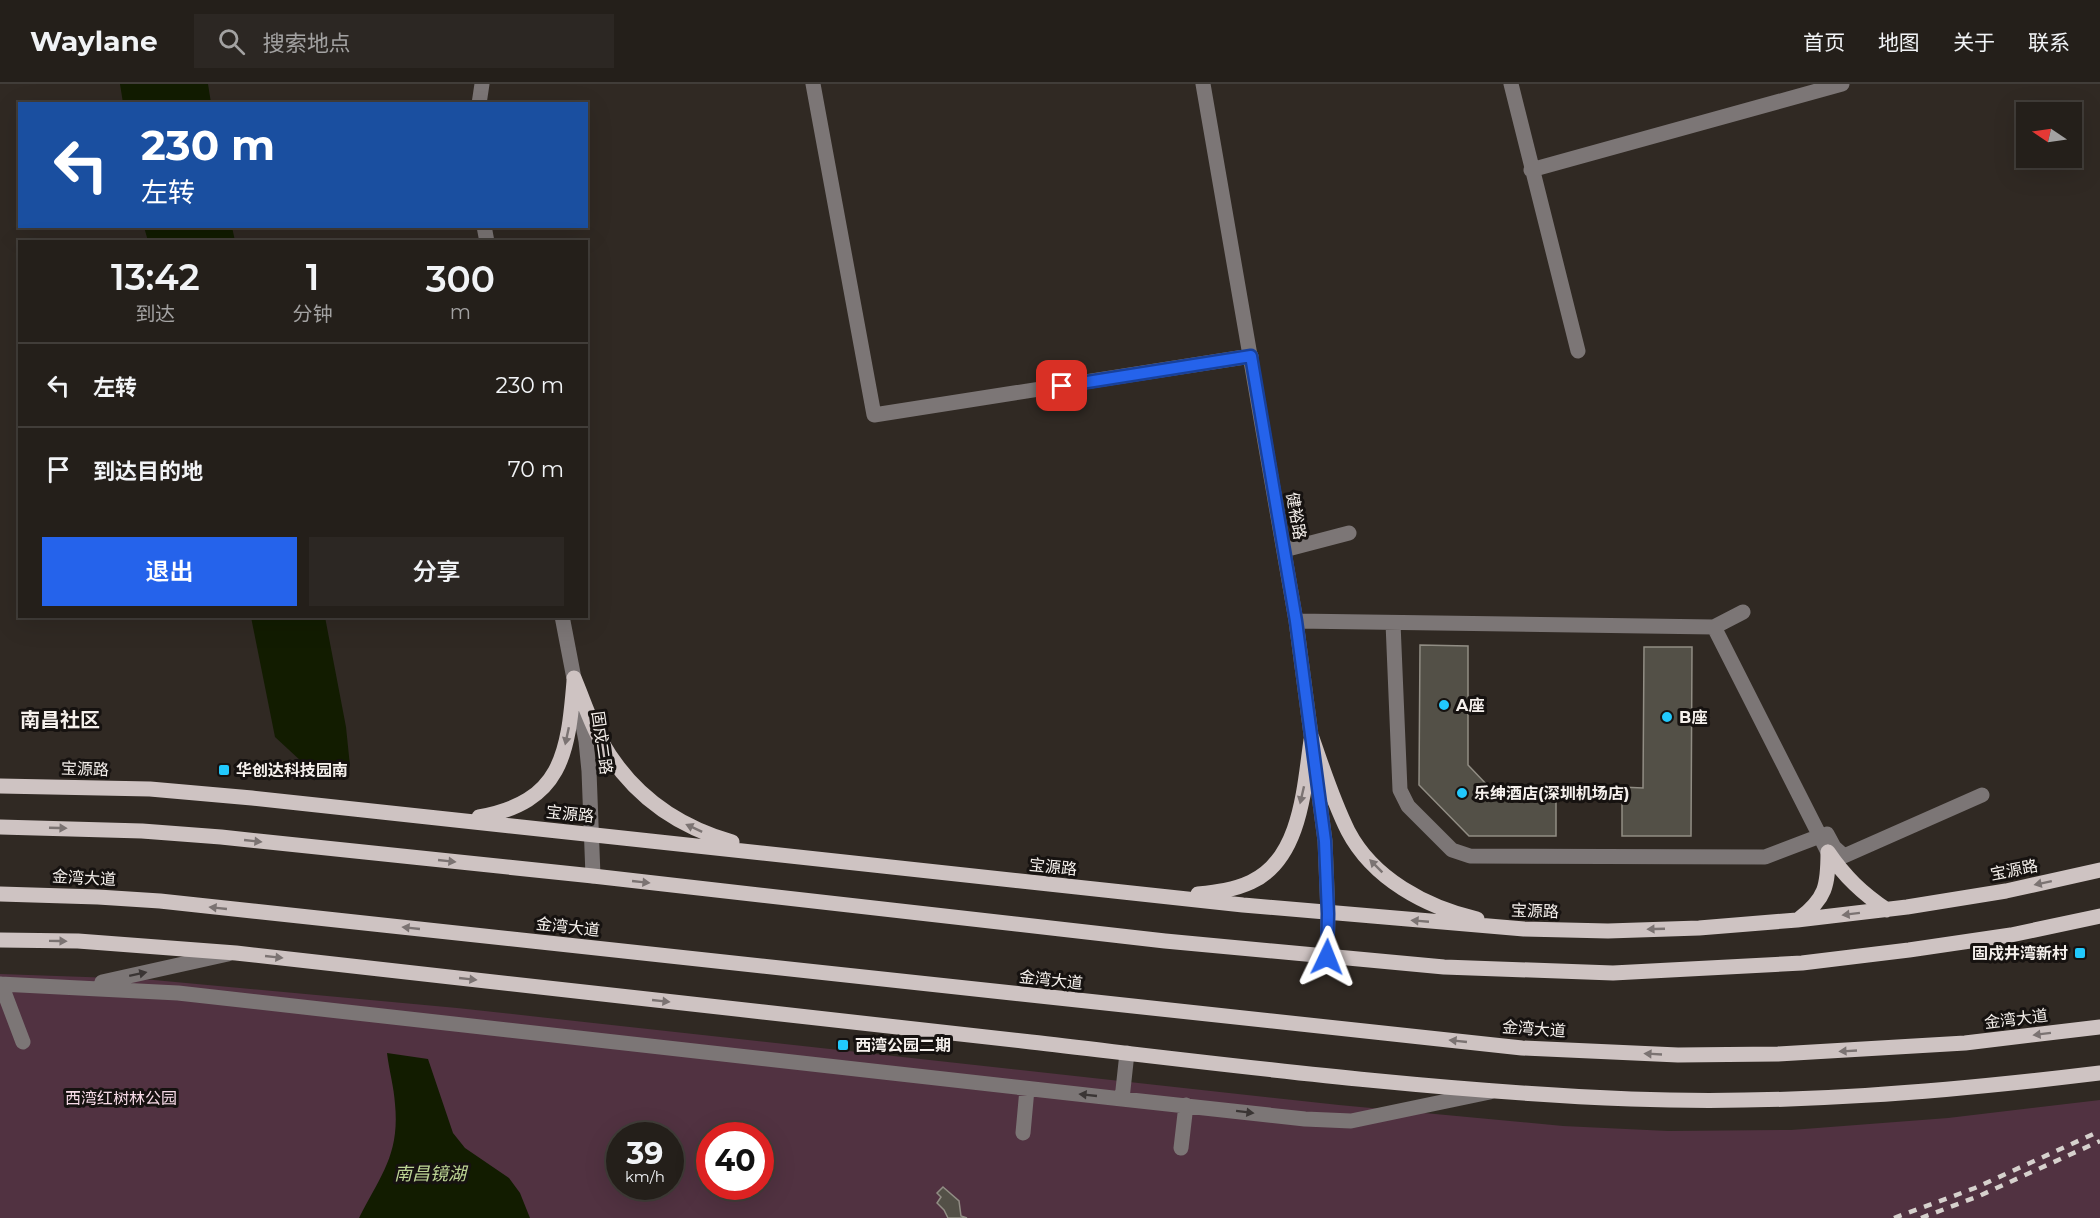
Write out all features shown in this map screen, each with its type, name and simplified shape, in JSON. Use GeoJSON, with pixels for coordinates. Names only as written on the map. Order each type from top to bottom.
{"type":"FeatureCollection","features":[{"type":"Feature","properties":{"kind":"main road"},"geometry":{"type":"LineString","coordinates":[[448,819],[499,813],[523,804],[553,777],[569,731],[574,678]]}},
{"type":"Feature","properties":{"kind":"main road"},"geometry":{"type":"LineString","coordinates":[[574,678],[600,739],[614,763],[635,788],[656,806],[681,822],[713,837],[770,854]]}},
{"type":"Feature","properties":{"kind":"main road"},"geometry":{"type":"LineString","coordinates":[[1168,897],[1238,888],[1252,882],[1273,867],[1289,842],[1296,822],[1312,738]]}},
{"type":"Feature","properties":{"kind":"main road"},"geometry":{"type":"LineString","coordinates":[[1312,738],[1332,796],[1349,834],[1369,859],[1389,878],[1418,898],[1439,908],[1524,929]]}},
{"type":"Feature","properties":{"kind":"main road","name":"宝源路"},"geometry":{"type":"LineString","coordinates":[[0,786],[150,789],[252,798],[1328,914],[1524,929],[1608,931],[1700,928],[1797,920],[1887,910],[2007,891],[2100,870]]}},
{"type":"Feature","properties":{"kind":"main road"},"geometry":{"type":"LineString","coordinates":[[0,827],[142,831],[221,837],[593,876],[1165,941],[1444,967],[1625,973],[1802,963],[2011,935],[2100,916]]}},
{"type":"Feature","properties":{"kind":"main road"},"geometry":{"type":"LineString","coordinates":[[1827,842],[1852,883],[1864,895],[1887,910]]}},
{"type":"Feature","properties":{"kind":"main road"},"geometry":{"type":"LineString","coordinates":[[1797,920],[1816,906],[1824,891],[1828,874],[1827,842]]}},
{"type":"Feature","properties":{"kind":"main road","name":"金湾大道"},"geometry":{"type":"LineString","coordinates":[[0,894],[160,901],[1522,1048],[1678,1055],[1778,1054],[1965,1043],[2100,1027]]}},
{"type":"Feature","properties":{"kind":"main road"},"geometry":{"type":"LineString","coordinates":[[0,940],[78,941],[236,953],[1127,1053],[1494,1091],[1635,1099],[1796,1098],[1895,1094],[2100,1073]]}},
{"type":"Feature","properties":{"kind":"street"},"geometry":{"type":"LineString","coordinates":[[479,102],[482,84]]}},
{"type":"Feature","properties":{"kind":"street"},"geometry":{"type":"LineString","coordinates":[[813,84],[874,415],[1251,356]]}},
{"type":"Feature","properties":{"kind":"street","name":"健裕路"},"geometry":{"type":"LineString","coordinates":[[1203,84],[1296,621],[1325,841],[1327,957]]}},
{"type":"Feature","properties":{"kind":"street"},"geometry":{"type":"LineString","coordinates":[[1511,84],[1578,351]]}},
{"type":"Feature","properties":{"kind":"street"},"geometry":{"type":"LineString","coordinates":[[1531,170],[1842,84]]}},
{"type":"Feature","properties":{"kind":"street"},"geometry":{"type":"LineString","coordinates":[[1284,550],[1349,533]]}},
{"type":"Feature","properties":{"kind":"street"},"geometry":{"type":"LineString","coordinates":[[1296,621],[1714,627],[1743,612]]}},
{"type":"Feature","properties":{"kind":"street","name":"固戍二路"},"geometry":{"type":"LineString","coordinates":[[562,618],[586,741],[593,876]]}},
{"type":"Feature","properties":{"kind":"street"},"geometry":{"type":"LineString","coordinates":[[1393,623],[1400,790],[1408,806],[1452,850],[1470,856],[1765,857],[1827,842]]}},
{"type":"Feature","properties":{"kind":"street"},"geometry":{"type":"LineString","coordinates":[[1714,627],[1827,842],[1844,855],[1982,795]]}},
{"type":"Feature","properties":{"kind":"street"},"geometry":{"type":"LineString","coordinates":[[81,987],[236,953]]}},
{"type":"Feature","properties":{"kind":"street"},"geometry":{"type":"LineString","coordinates":[[23,1042],[1,984],[140,990],[235,999],[1305,1119],[1351,1121],[1494,1091]]}},
{"type":"Feature","properties":{"kind":"street"},"geometry":{"type":"LineString","coordinates":[[1122,1099],[1127,1053]]}},
{"type":"Feature","properties":{"kind":"street"},"geometry":{"type":"LineString","coordinates":[[1023,1133],[1027,1089]]}},
{"type":"Feature","properties":{"kind":"street"},"geometry":{"type":"LineString","coordinates":[[1181,1148],[1186,1105]]}},
{"type":"Feature","properties":{"kind":"green space","name":"西湾红树林公园"},"geometry":{"type":"Polygon","coordinates":[[[0,974],[143,979],[457,1008],[1339,1105],[1563,1126],[1668,1131],[1791,1130],[1948,1118],[2100,1100],[2100,1218],[0,1218],[0,974]]]}},
{"type":"Feature","properties":{"kind":"water"},"geometry":{"type":"Polygon","coordinates":[[[120,84],[208,84],[211,102],[123,102],[120,84]]]}},
{"type":"Feature","properties":{"kind":"water"},"geometry":{"type":"Polygon","coordinates":[[[144,228],[232,228],[235,240],[148,240],[144,228]]]}},
{"type":"Feature","properties":{"kind":"water"},"geometry":{"type":"Polygon","coordinates":[[[251,618],[325,618],[346,727],[350,766],[302,762],[275,737],[251,618]]]}},
{"type":"Feature","properties":{"kind":"water","name":"南昌镜湖"},"geometry":{"type":"Polygon","coordinates":[[[387,1053],[428,1059],[453,1133],[465,1148],[509,1178],[520,1193],[530,1218],[359,1218],[387,1164],[394,1137],[396,1122],[394,1098],[387,1053]]]}},
{"type":"Feature","properties":{"kind":"building","name":"A座"},"geometry":{"type":"Polygon","coordinates":[[[1420,645],[1468,646],[1468,765],[1489,787],[1556,787],[1556,836],[1469,836],[1419,785],[1420,645]]]}},
{"type":"Feature","properties":{"kind":"building","name":"B座"},"geometry":{"type":"Polygon","coordinates":[[[1644,647],[1692,647],[1691,836],[1622,836],[1622,787],[1643,788],[1644,647]]]}},
{"type":"Feature","properties":{"kind":"building"},"geometry":{"type":"Polygon","coordinates":[[[943,1187],[959,1201],[961,1216],[967,1218],[948,1218],[937,1203],[941,1197],[937,1193],[943,1187]]]}},
{"type":"Feature","properties":{"kind":"railway"},"geometry":{"type":"LineString","coordinates":[[1894,1218],[1975,1188],[2100,1131]]}},
{"type":"Feature","properties":{"kind":"railway"},"geometry":{"type":"LineString","coordinates":[[1921,1218],[1979,1196],[2100,1141]]}},
{"type":"Feature","properties":{"kind":"place","name":"A座"},"geometry":{"type":"Point","coordinates":[1444,705]}},
{"type":"Feature","properties":{"kind":"place","name":"B座"},"geometry":{"type":"Point","coordinates":[1667,717]}},
{"type":"Feature","properties":{"kind":"place","name":"华创达科技园南"},"geometry":{"type":"Point","coordinates":[224,770]}},
{"type":"Feature","properties":{"kind":"place","name":"乐绅酒店(深圳机场店)"},"geometry":{"type":"Point","coordinates":[1462,793]}},
{"type":"Feature","properties":{"kind":"place","name":"固戍井湾新村"},"geometry":{"type":"Point","coordinates":[2080,953]}},
{"type":"Feature","properties":{"kind":"place","name":"西湾公园二期"},"geometry":{"type":"Point","coordinates":[843,1045]}},
{"type":"Feature","properties":{"kind":"district","name":"南昌社区"},"geometry":{"type":"Point","coordinates":[60,720]}},
{"type":"Feature","properties":{"kind":"route"},"geometry":{"type":"LineString","coordinates":[[1062,386],[1251,356],[1296,621],[1325,841],[1327,957]]}}]}
